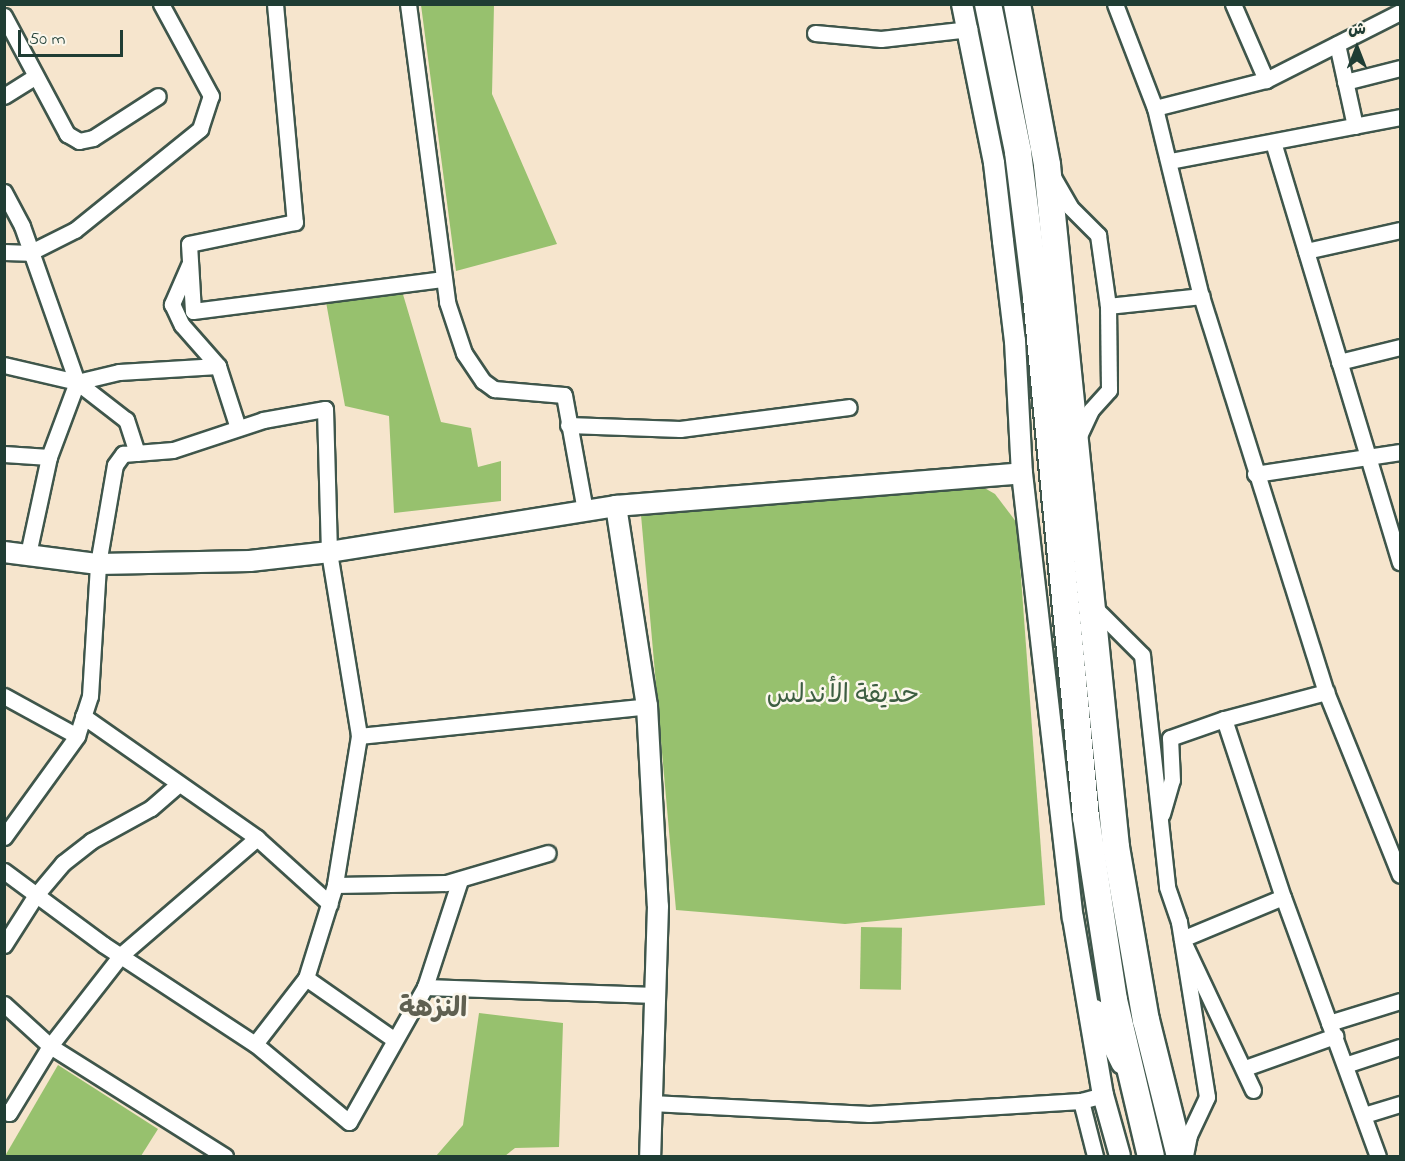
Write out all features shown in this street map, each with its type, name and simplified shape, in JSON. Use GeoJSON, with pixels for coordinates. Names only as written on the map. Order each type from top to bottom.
{"type":"FeatureCollection","features":[{"type":"Feature","properties":{"kind":"main road"},"geometry":{"type":"LineString","coordinates":[[988,4],[1018,152],[1086,817],[1114,1000],[1151,1156]]}},
{"type":"Feature","properties":{"kind":"main road"},"geometry":{"type":"LineString","coordinates":[[1017,4],[1047,165],[1116,847],[1146,1020],[1180,1156]]}},
{"type":"Feature","properties":{"kind":"street"},"geometry":{"type":"LineString","coordinates":[[4,252],[29,253],[75,230],[200,129],[211,96],[161,4]]}},
{"type":"Feature","properties":{"kind":"street"},"geometry":{"type":"LineString","coordinates":[[274,4],[295,222],[189,244],[193,312],[444,279]]}},
{"type":"Feature","properties":{"kind":"street"},"geometry":{"type":"LineString","coordinates":[[408,4],[447,302],[464,353],[483,381],[502,392],[564,395],[585,510]]}},
{"type":"Feature","properties":{"kind":"street"},"geometry":{"type":"LineString","coordinates":[[962,4],[969,29],[994,163],[1016,371],[1022,472],[1057,796],[1085,988],[1103,1095],[1117,1154]]}},
{"type":"Feature","properties":{"kind":"street"},"geometry":{"type":"LineString","coordinates":[[1115,4],[1155,108],[1170,161],[1200,296],[1326,692],[1401,875]]}},
{"type":"Feature","properties":{"kind":"street"},"geometry":{"type":"LineString","coordinates":[[1233,4],[1266,80]]}},
{"type":"Feature","properties":{"kind":"street"},"geometry":{"type":"LineString","coordinates":[[1155,108],[1266,80],[1401,12]]}},
{"type":"Feature","properties":{"kind":"street"},"geometry":{"type":"LineString","coordinates":[[4,16],[67,134],[79,141],[93,138],[158,96]]}},
{"type":"Feature","properties":{"kind":"street"},"geometry":{"type":"LineString","coordinates":[[815,33],[881,39],[969,29]]}},
{"type":"Feature","properties":{"kind":"street"},"geometry":{"type":"LineString","coordinates":[[1337,44],[1355,126]]}},
{"type":"Feature","properties":{"kind":"street"},"geometry":{"type":"LineString","coordinates":[[1345,81],[1401,68]]}},
{"type":"Feature","properties":{"kind":"street"},"geometry":{"type":"LineString","coordinates":[[4,96],[36,77]]}},
{"type":"Feature","properties":{"kind":"street"},"geometry":{"type":"LineString","coordinates":[[1170,161],[1401,117]]}},
{"type":"Feature","properties":{"kind":"street"},"geometry":{"type":"LineString","coordinates":[[1273,142],[1401,562]]}},
{"type":"Feature","properties":{"kind":"street"},"geometry":{"type":"LineString","coordinates":[[1047,165],[1070,207],[1098,235],[1108,306],[1109,390],[1091,410],[1074,446]]}},
{"type":"Feature","properties":{"kind":"street"},"geometry":{"type":"LineString","coordinates":[[4,192],[22,226],[29,253],[77,382],[49,457],[28,554]]}},
{"type":"Feature","properties":{"kind":"street"},"geometry":{"type":"LineString","coordinates":[[1306,251],[1400,231]]}},
{"type":"Feature","properties":{"kind":"street"},"geometry":{"type":"LineString","coordinates":[[190,263],[172,304],[182,325],[218,366],[238,428]]}},
{"type":"Feature","properties":{"kind":"street"},"geometry":{"type":"LineString","coordinates":[[1108,306],[1200,296]]}},
{"type":"Feature","properties":{"kind":"street"},"geometry":{"type":"LineString","coordinates":[[1339,362],[1401,347]]}},
{"type":"Feature","properties":{"kind":"street"},"geometry":{"type":"LineString","coordinates":[[4,365],[77,382],[126,420],[137,453]]}},
{"type":"Feature","properties":{"kind":"street"},"geometry":{"type":"LineString","coordinates":[[77,382],[119,372],[218,366]]}},
{"type":"Feature","properties":{"kind":"street"},"geometry":{"type":"LineString","coordinates":[[1016,371],[1051,468]]}},
{"type":"Feature","properties":{"kind":"street"},"geometry":{"type":"LineString","coordinates":[[568,424],[680,429],[849,407]]}},
{"type":"Feature","properties":{"kind":"street"},"geometry":{"type":"LineString","coordinates":[[4,837],[76,736],[90,696],[98,564],[115,465],[123,454],[172,450],[238,428],[325,409],[329,552],[359,736],[335,885],[306,978],[255,1044]]}},
{"type":"Feature","properties":{"kind":"street"},"geometry":{"type":"LineString","coordinates":[[1255,474],[1401,452]]}},
{"type":"Feature","properties":{"kind":"street"},"geometry":{"type":"LineString","coordinates":[[4,454],[49,457]]}},
{"type":"Feature","properties":{"kind":"street"},"geometry":{"type":"LineString","coordinates":[[4,552],[98,564],[169,566],[329,552],[616,506],[1022,472]]}},
{"type":"Feature","properties":{"kind":"street"},"geometry":{"type":"LineString","coordinates":[[616,506],[647,706],[658,906],[650,1156]]}},
{"type":"Feature","properties":{"kind":"street"},"geometry":{"type":"LineString","coordinates":[[1093,606],[1142,655],[1167,886],[1182,939],[1207,1097],[1189,1135],[1185,1156]]}},
{"type":"Feature","properties":{"kind":"street"},"geometry":{"type":"LineString","coordinates":[[1160,820],[1172,780],[1170,738],[1224,719],[1326,692]]}},
{"type":"Feature","properties":{"kind":"street"},"geometry":{"type":"LineString","coordinates":[[4,696],[76,736]]}},
{"type":"Feature","properties":{"kind":"street"},"geometry":{"type":"LineString","coordinates":[[359,736],[647,706]]}},
{"type":"Feature","properties":{"kind":"street"},"geometry":{"type":"LineString","coordinates":[[83,716],[257,838],[330,904]]}},
{"type":"Feature","properties":{"kind":"street"},"geometry":{"type":"LineString","coordinates":[[1224,719],[1283,897],[1378,1156]]}},
{"type":"Feature","properties":{"kind":"street"},"geometry":{"type":"LineString","coordinates":[[4,945],[36,895],[63,863],[84,846],[151,808],[179,783]]}},
{"type":"Feature","properties":{"kind":"street"},"geometry":{"type":"LineString","coordinates":[[6,1116],[50,1046],[121,955],[257,838]]}},
{"type":"Feature","properties":{"kind":"street"},"geometry":{"type":"LineString","coordinates":[[335,885],[460,880],[548,853]]}},
{"type":"Feature","properties":{"kind":"street"},"geometry":{"type":"LineString","coordinates":[[4,871],[121,955],[255,1044],[349,1122],[425,987],[460,880]]}},
{"type":"Feature","properties":{"kind":"street"},"geometry":{"type":"LineString","coordinates":[[1182,939],[1283,897]]}},
{"type":"Feature","properties":{"kind":"street"},"geometry":{"type":"LineString","coordinates":[[1182,939],[1245,1068],[1253,1090]]}},
{"type":"Feature","properties":{"kind":"street"},"geometry":{"type":"LineString","coordinates":[[306,978],[395,1040]]}},
{"type":"Feature","properties":{"kind":"street"},"geometry":{"type":"LineString","coordinates":[[425,987],[655,995]]}},
{"type":"Feature","properties":{"kind":"street"},"geometry":{"type":"LineString","coordinates":[[1085,988],[1136,1093]]}},
{"type":"Feature","properties":{"kind":"street"},"geometry":{"type":"LineString","coordinates":[[1245,1068],[1401,1001]]}},
{"type":"Feature","properties":{"kind":"street"},"geometry":{"type":"LineString","coordinates":[[4,1004],[50,1046],[225,1156]]}},
{"type":"Feature","properties":{"kind":"street"},"geometry":{"type":"LineString","coordinates":[[1345,1065],[1401,1047]]}},
{"type":"Feature","properties":{"kind":"street"},"geometry":{"type":"LineString","coordinates":[[651,1103],[869,1114],[1081,1101],[1103,1095]]}},
{"type":"Feature","properties":{"kind":"street"},"geometry":{"type":"LineString","coordinates":[[1081,1101],[1095,1156]]}},
{"type":"Feature","properties":{"kind":"street"},"geometry":{"type":"LineString","coordinates":[[1364,1115],[1401,1104]]}},
{"type":"Feature","properties":{"kind":"green space"},"geometry":{"type":"Polygon","coordinates":[[[421,5],[494,5],[492,94],[557,244],[456,271],[421,5]]]}},
{"type":"Feature","properties":{"kind":"green space"},"geometry":{"type":"Polygon","coordinates":[[[402,291],[441,422],[471,428],[478,467],[501,461],[501,501],[394,513],[389,416],[345,406],[326,302],[402,291]]]}},
{"type":"Feature","properties":{"kind":"green space","name":"حديقة الأندلس"},"geometry":{"type":"Polygon","coordinates":[[[981,486],[995,494],[1017,523],[1045,905],[845,924],[676,910],[641,515],[981,486]]]}},
{"type":"Feature","properties":{"kind":"green space"},"geometry":{"type":"Polygon","coordinates":[[[861,927],[902,928],[901,990],[860,989],[861,927]]]}},
{"type":"Feature","properties":{"kind":"green space"},"geometry":{"type":"Polygon","coordinates":[[[479,1013],[563,1023],[559,1147],[515,1148],[505,1156],[436,1156],[463,1125],[479,1013]]]}},
{"type":"Feature","properties":{"kind":"green space"},"geometry":{"type":"Polygon","coordinates":[[[58,1065],[158,1129],[141,1156],[5,1156],[58,1065]]]}},
{"type":"Feature","properties":{"kind":"district","name":"النزهة"},"geometry":{"type":"Point","coordinates":[433,1010]}}]}
